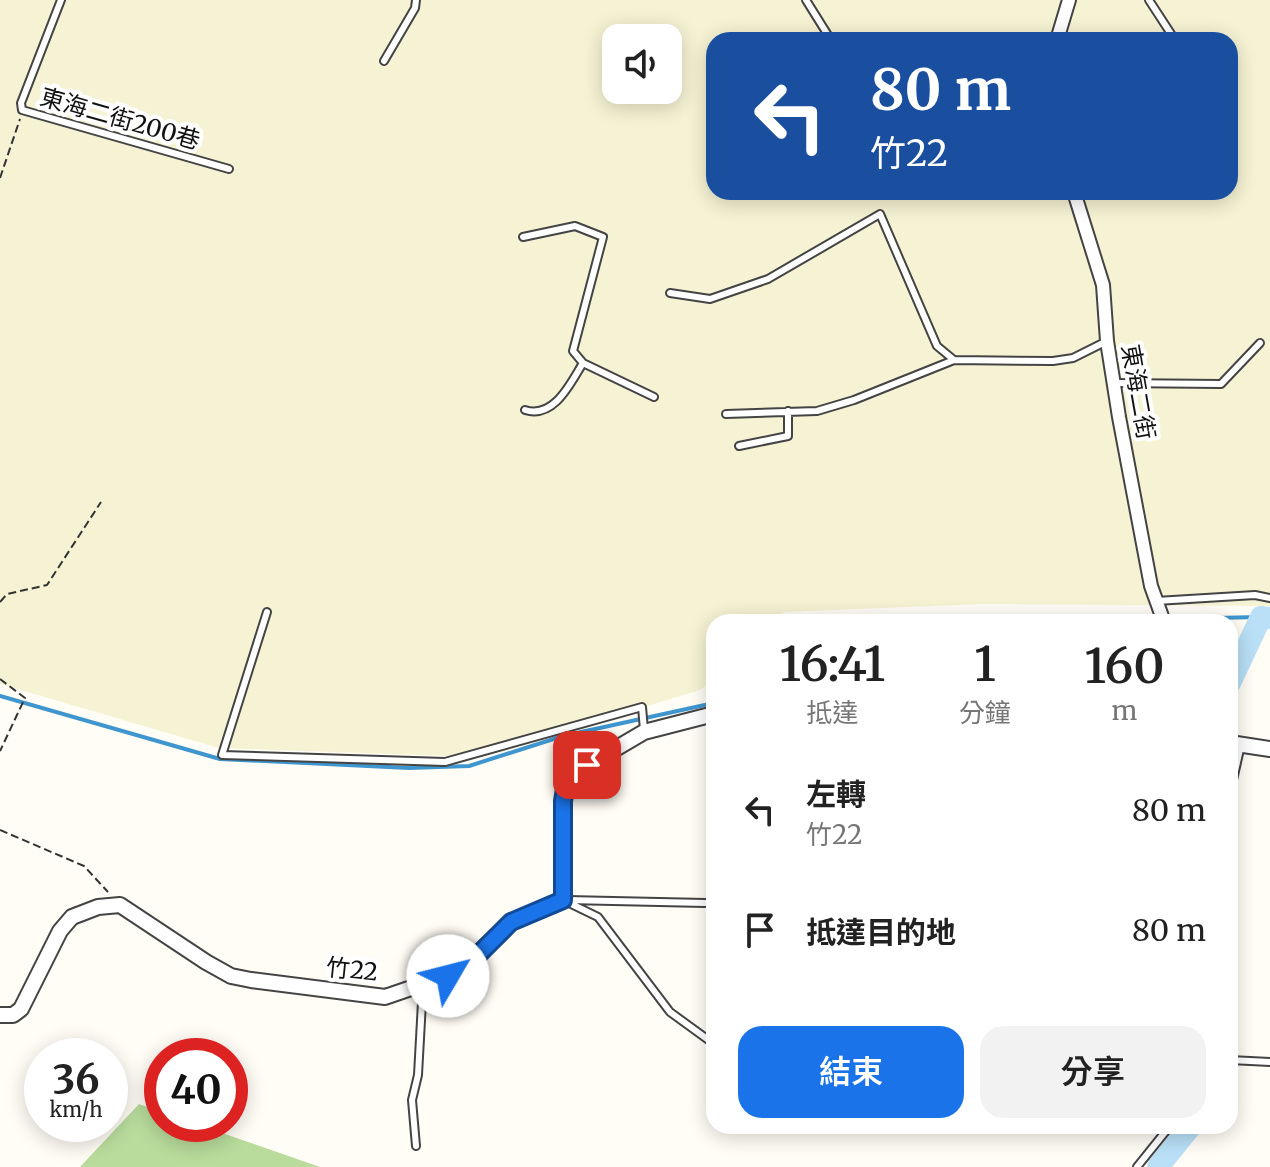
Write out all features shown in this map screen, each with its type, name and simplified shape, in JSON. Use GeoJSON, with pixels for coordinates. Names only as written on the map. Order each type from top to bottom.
{"type":"FeatureCollection","features":[{"type":"Feature","properties":{"kind":"street"},"geometry":{"type":"LineString","coordinates":[[1059,32],[1069,0]]}},
{"type":"Feature","properties":{"kind":"street","name":"東海二街"},"geometry":{"type":"LineString","coordinates":[[1077,200],[1103,285],[1114,383],[1161,614]]}},
{"type":"Feature","properties":{"kind":"street"},"geometry":{"type":"LineString","coordinates":[[563,900],[563,801],[566,783],[576,772],[644,732],[706,716]]}},
{"type":"Feature","properties":{"kind":"street"},"geometry":{"type":"LineString","coordinates":[[1238,744],[1270,749]]}},
{"type":"Feature","properties":{"kind":"street","name":"竹22"},"geometry":{"type":"LineString","coordinates":[[120,905],[231,976],[385,997],[458,972],[511,922],[563,900]]}},
{"type":"Feature","properties":{"kind":"street"},"geometry":{"type":"LineString","coordinates":[[0,1015],[13,1015],[21,1009],[60,931],[72,917],[98,907],[120,905]]}},
{"type":"Feature","properties":{"kind":"lane","name":"東海二街200巷"},"geometry":{"type":"LineString","coordinates":[[61,0],[21,103],[22,110],[229,169]]}},
{"type":"Feature","properties":{"kind":"lane"},"geometry":{"type":"LineString","coordinates":[[384,61],[415,8],[416,0]]}},
{"type":"Feature","properties":{"kind":"lane"},"geometry":{"type":"LineString","coordinates":[[806,0],[826,32]]}},
{"type":"Feature","properties":{"kind":"lane"},"geometry":{"type":"LineString","coordinates":[[1149,0],[1170,32]]}},
{"type":"Feature","properties":{"kind":"lane"},"geometry":{"type":"LineString","coordinates":[[670,293],[710,299],[768,279],[880,214],[937,346],[954,360]]}},
{"type":"Feature","properties":{"kind":"lane"},"geometry":{"type":"LineString","coordinates":[[523,237],[575,226],[603,237],[573,351],[583,363],[654,397]]}},
{"type":"Feature","properties":{"kind":"lane"},"geometry":{"type":"LineString","coordinates":[[726,414],[817,411],[854,400],[954,360],[1053,361],[1073,358],[1107,341]]}},
{"type":"Feature","properties":{"kind":"lane"},"geometry":{"type":"LineString","coordinates":[[1114,383],[1221,384],[1260,343]]}},
{"type":"Feature","properties":{"kind":"lane"},"geometry":{"type":"LineString","coordinates":[[525,410],[537,414],[546,410],[565,392],[583,363]]}},
{"type":"Feature","properties":{"kind":"lane"},"geometry":{"type":"LineString","coordinates":[[739,446],[788,436],[788,411]]}},
{"type":"Feature","properties":{"kind":"lane"},"geometry":{"type":"LineString","coordinates":[[1156,601],[1255,595],[1270,598]]}},
{"type":"Feature","properties":{"kind":"lane"},"geometry":{"type":"LineString","coordinates":[[267,612],[222,755],[445,762],[642,707],[644,732]]}},
{"type":"Feature","properties":{"kind":"lane"},"geometry":{"type":"LineString","coordinates":[[563,900],[705,903]]}},
{"type":"Feature","properties":{"kind":"lane"},"geometry":{"type":"LineString","coordinates":[[563,900],[598,917],[670,1012],[706,1038]]}},
{"type":"Feature","properties":{"kind":"lane"},"geometry":{"type":"LineString","coordinates":[[416,1146],[412,1100],[418,1075],[423,984]]}},
{"type":"Feature","properties":{"kind":"lane"},"geometry":{"type":"LineString","coordinates":[[1238,1060],[1270,1062]]}},
{"type":"Feature","properties":{"kind":"lane"},"geometry":{"type":"LineString","coordinates":[[1137,1167],[1164,1134]]}},
{"type":"Feature","properties":{"kind":"path"},"geometry":{"type":"LineString","coordinates":[[0,178],[22,110]]}},
{"type":"Feature","properties":{"kind":"path"},"geometry":{"type":"LineString","coordinates":[[0,602],[7,594],[47,585],[101,502]]}},
{"type":"Feature","properties":{"kind":"path"},"geometry":{"type":"LineString","coordinates":[[0,679],[25,698],[0,751]]}},
{"type":"Feature","properties":{"kind":"path"},"geometry":{"type":"LineString","coordinates":[[0,830],[84,866],[120,905]]}},
{"type":"Feature","properties":{"kind":"shaded area"},"geometry":{"type":"Polygon","coordinates":[[[0,0],[1270,0],[1270,606],[982,604],[782,614],[706,614],[706,685],[700,690],[481,757],[219,748],[0,684],[0,0]]]}},
{"type":"Feature","properties":{"kind":"green space"},"geometry":{"type":"Polygon","coordinates":[[[139,1104],[144,1106],[144,1142],[248,1142],[320,1167],[80,1167],[103,1142],[128,1142],[128,1116],[139,1104]]]}},
{"type":"Feature","properties":{"kind":"waterway"},"geometry":{"type":"LineString","coordinates":[[1238,617],[1261,617]]}},
{"type":"Feature","properties":{"kind":"waterway"},"geometry":{"type":"LineString","coordinates":[[1238,666],[1261,617],[1270,618]]}},
{"type":"Feature","properties":{"kind":"waterway"},"geometry":{"type":"LineString","coordinates":[[0,696],[220,759],[409,768],[469,766],[563,736],[706,705]]}},
{"type":"Feature","properties":{"kind":"waterway"},"geometry":{"type":"LineString","coordinates":[[1158,1167],[1185,1134]]}},
{"type":"Feature","properties":{"kind":"route"},"geometry":{"type":"LineString","coordinates":[[448,976],[468,965],[498,931],[511,922],[555,906],[563,900],[563,801],[566,783],[587,765]]}}]}
